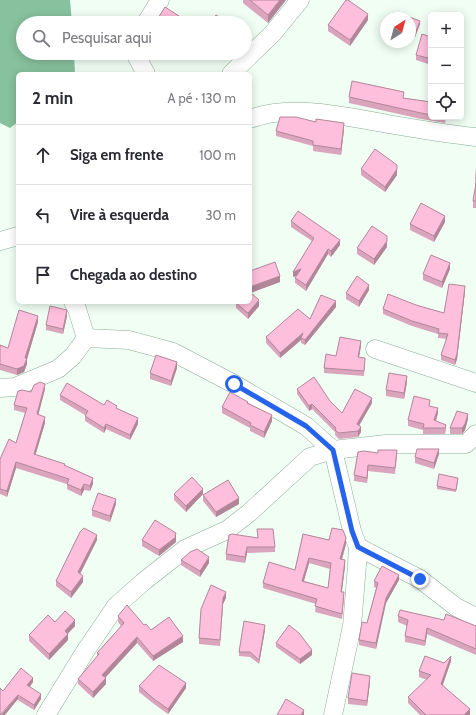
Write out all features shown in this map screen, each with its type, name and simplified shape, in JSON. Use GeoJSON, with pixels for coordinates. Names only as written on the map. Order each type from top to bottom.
{"type":"FeatureCollection","features":[{"type":"Feature","properties":{"kind":"street"},"geometry":{"type":"LineString","coordinates":[[150,16],[160,0]]}},
{"type":"Feature","properties":{"kind":"street"},"geometry":{"type":"LineString","coordinates":[[252,54],[274,33],[300,0]]}},
{"type":"Feature","properties":{"kind":"street"},"geometry":{"type":"LineString","coordinates":[[139,60],[145,72]]}},
{"type":"Feature","properties":{"kind":"street"},"geometry":{"type":"LineString","coordinates":[[233,72],[246,60]]}},
{"type":"Feature","properties":{"kind":"street"},"geometry":{"type":"LineString","coordinates":[[252,118],[289,111],[337,115],[411,128],[476,137]]}},
{"type":"Feature","properties":{"kind":"street"},"geometry":{"type":"LineString","coordinates":[[0,241],[16,237]]}},
{"type":"Feature","properties":{"kind":"street"},"geometry":{"type":"LineString","coordinates":[[74,304],[86,338]]}},
{"type":"Feature","properties":{"kind":"street"},"geometry":{"type":"LineString","coordinates":[[0,388],[14,387],[58,369],[73,356],[86,338]]}},
{"type":"Feature","properties":{"kind":"street"},"geometry":{"type":"LineString","coordinates":[[86,338],[129,340],[173,352],[234,384],[306,426],[333,450],[352,531],[358,547],[352,626],[333,715]]}},
{"type":"Feature","properties":{"kind":"street"},"geometry":{"type":"LineString","coordinates":[[375,349],[476,383]]}},
{"type":"Feature","properties":{"kind":"street"},"geometry":{"type":"LineString","coordinates":[[46,715],[86,650],[116,606],[143,582],[185,549],[227,530],[243,518],[310,457],[333,450],[386,444],[466,444],[476,434]]}},
{"type":"Feature","properties":{"kind":"street"},"geometry":{"type":"LineString","coordinates":[[358,547],[420,579],[456,606],[476,617]]}},
{"type":"Feature","properties":{"kind":"shaded area"},"geometry":{"type":"Polygon","coordinates":[[[0,0],[70,0],[71,16],[16,16],[16,60],[74,60],[75,72],[16,72],[16,124],[10,128],[0,123],[0,0]]]}},
{"type":"Feature","properties":{"kind":"building"},"geometry":{"type":"Polygon","coordinates":[[[250,0],[280,0],[268,15],[250,0]]]}},
{"type":"Feature","properties":{"kind":"building"},"geometry":{"type":"Polygon","coordinates":[[[346,0],[368,14],[350,40],[328,25],[346,0]]]}},
{"type":"Feature","properties":{"kind":"building"},"geometry":{"type":"Polygon","coordinates":[[[165,7],[179,16],[159,16],[165,7]]]}},
{"type":"Feature","properties":{"kind":"building"},"geometry":{"type":"Polygon","coordinates":[[[416,20],[420,21],[416,31],[416,20]]]}},
{"type":"Feature","properties":{"kind":"building"},"geometry":{"type":"Polygon","coordinates":[[[422,34],[428,36],[428,58],[416,55],[422,34]]]}},
{"type":"Feature","properties":{"kind":"building"},"geometry":{"type":"Polygon","coordinates":[[[352,81],[404,92],[403,98],[428,102],[428,114],[349,97],[352,81]]]}},
{"type":"Feature","properties":{"kind":"building"},"geometry":{"type":"Polygon","coordinates":[[[280,117],[296,117],[316,122],[316,119],[344,123],[341,149],[313,145],[313,141],[276,131],[280,117]]]}},
{"type":"Feature","properties":{"kind":"building"},"geometry":{"type":"Polygon","coordinates":[[[375,149],[397,165],[397,169],[385,187],[361,169],[375,149]]]}},
{"type":"Feature","properties":{"kind":"building"},"geometry":{"type":"Polygon","coordinates":[[[476,183],[476,201],[473,201],[476,183]]]}},
{"type":"Feature","properties":{"kind":"building"},"geometry":{"type":"Polygon","coordinates":[[[421,203],[445,216],[434,236],[410,224],[421,203]]]}},
{"type":"Feature","properties":{"kind":"building"},"geometry":{"type":"Polygon","coordinates":[[[298,211],[340,240],[331,251],[328,249],[306,285],[295,278],[301,269],[293,272],[314,238],[291,221],[298,211]]]}},
{"type":"Feature","properties":{"kind":"building"},"geometry":{"type":"Polygon","coordinates":[[[372,226],[387,236],[387,241],[374,259],[357,248],[372,226]]]}},
{"type":"Feature","properties":{"kind":"building"},"geometry":{"type":"Polygon","coordinates":[[[431,255],[450,263],[442,282],[423,274],[431,255]]]}},
{"type":"Feature","properties":{"kind":"building"},"geometry":{"type":"Polygon","coordinates":[[[275,262],[280,276],[252,286],[252,270],[275,262]]]}},
{"type":"Feature","properties":{"kind":"building"},"geometry":{"type":"Polygon","coordinates":[[[357,276],[369,285],[359,301],[346,293],[357,276]]]}},
{"type":"Feature","properties":{"kind":"building"},"geometry":{"type":"Polygon","coordinates":[[[449,284],[465,286],[455,360],[441,355],[448,334],[438,333],[439,329],[412,321],[383,309],[388,294],[416,305],[444,313],[449,284]]]}},
{"type":"Feature","properties":{"kind":"building"},"geometry":{"type":"Polygon","coordinates":[[[252,294],[259,300],[248,313],[237,304],[252,304],[252,294]]]}},
{"type":"Feature","properties":{"kind":"building"},"geometry":{"type":"Polygon","coordinates":[[[321,295],[336,301],[305,340],[301,338],[303,333],[280,353],[266,337],[298,309],[310,319],[321,295]]]}},
{"type":"Feature","properties":{"kind":"building"},"geometry":{"type":"Polygon","coordinates":[[[50,306],[67,310],[63,329],[46,325],[50,306]]]}},
{"type":"Feature","properties":{"kind":"building"},"geometry":{"type":"Polygon","coordinates":[[[19,310],[38,316],[24,366],[17,369],[0,364],[0,345],[8,348],[19,310]]]}},
{"type":"Feature","properties":{"kind":"building"},"geometry":{"type":"Polygon","coordinates":[[[340,337],[361,341],[358,357],[365,358],[364,371],[324,368],[326,354],[336,356],[340,337]]]}},
{"type":"Feature","properties":{"kind":"building"},"geometry":{"type":"Polygon","coordinates":[[[156,355],[177,362],[171,381],[150,373],[156,355]]]}},
{"type":"Feature","properties":{"kind":"building"},"geometry":{"type":"Polygon","coordinates":[[[389,373],[407,376],[404,393],[386,390],[389,373]]]}},
{"type":"Feature","properties":{"kind":"building"},"geometry":{"type":"Polygon","coordinates":[[[314,377],[330,401],[342,413],[355,389],[372,398],[357,424],[361,427],[358,431],[339,433],[335,430],[336,428],[312,404],[309,406],[297,389],[314,377]]]}},
{"type":"Feature","properties":{"kind":"building"},"geometry":{"type":"Polygon","coordinates":[[[40,382],[45,384],[37,414],[45,417],[34,454],[65,464],[64,465],[93,478],[90,486],[84,484],[81,490],[67,484],[69,479],[16,462],[7,491],[0,489],[0,459],[9,439],[16,443],[27,408],[14,405],[18,391],[22,390],[31,392],[34,385],[40,382]]]}},
{"type":"Feature","properties":{"kind":"building"},"geometry":{"type":"Polygon","coordinates":[[[67,383],[104,405],[107,400],[117,406],[116,408],[138,418],[130,435],[106,424],[104,428],[85,416],[88,411],[60,395],[67,383]]]}},
{"type":"Feature","properties":{"kind":"building"},"geometry":{"type":"Polygon","coordinates":[[[230,392],[248,402],[247,403],[272,415],[264,432],[222,407],[230,392]]]}},
{"type":"Feature","properties":{"kind":"building"},"geometry":{"type":"Polygon","coordinates":[[[414,396],[430,400],[429,406],[438,408],[434,420],[446,425],[445,428],[423,428],[424,424],[408,420],[414,396]]]}},
{"type":"Feature","properties":{"kind":"building"},"geometry":{"type":"Polygon","coordinates":[[[457,411],[468,414],[465,424],[462,428],[450,428],[457,411]]]}},
{"type":"Feature","properties":{"kind":"building"},"geometry":{"type":"Polygon","coordinates":[[[417,449],[439,449],[434,463],[415,457],[417,449]]]}},
{"type":"Feature","properties":{"kind":"building"},"geometry":{"type":"Polygon","coordinates":[[[378,450],[397,450],[395,468],[368,465],[367,478],[354,475],[358,452],[364,451],[378,453],[378,450]]]}},
{"type":"Feature","properties":{"kind":"building"},"geometry":{"type":"Polygon","coordinates":[[[439,474],[458,478],[456,490],[437,486],[439,474]]]}},
{"type":"Feature","properties":{"kind":"building"},"geometry":{"type":"Polygon","coordinates":[[[192,477],[203,489],[186,506],[174,494],[192,477]]]}},
{"type":"Feature","properties":{"kind":"building"},"geometry":{"type":"Polygon","coordinates":[[[228,480],[239,498],[216,512],[203,495],[228,480]]]}},
{"type":"Feature","properties":{"kind":"building"},"geometry":{"type":"Polygon","coordinates":[[[98,493],[116,499],[110,516],[92,510],[98,493]]]}},
{"type":"Feature","properties":{"kind":"building"},"geometry":{"type":"Polygon","coordinates":[[[155,520],[176,533],[176,537],[159,550],[142,540],[155,520]]]}},
{"type":"Feature","properties":{"kind":"building"},"geometry":{"type":"Polygon","coordinates":[[[84,528],[97,535],[78,572],[83,576],[71,592],[56,581],[80,532],[84,528]]]}},
{"type":"Feature","properties":{"kind":"building"},"geometry":{"type":"Polygon","coordinates":[[[332,528],[343,530],[346,538],[340,559],[345,560],[341,592],[344,592],[342,614],[315,606],[317,599],[263,583],[269,562],[295,570],[303,534],[329,540],[332,528]],[[309,558],[302,581],[328,588],[331,563],[309,558]]]}},
{"type":"Feature","properties":{"kind":"building"},"geometry":{"type":"Polygon","coordinates":[[[257,529],[273,529],[275,547],[247,547],[245,557],[226,554],[229,535],[232,534],[258,538],[257,529]]]}},
{"type":"Feature","properties":{"kind":"building"},"geometry":{"type":"Polygon","coordinates":[[[197,549],[209,557],[200,571],[181,560],[190,552],[197,549]]]}},
{"type":"Feature","properties":{"kind":"building"},"geometry":{"type":"Polygon","coordinates":[[[382,566],[399,575],[386,598],[376,643],[359,640],[362,622],[367,623],[378,583],[374,581],[382,566]]]}},
{"type":"Feature","properties":{"kind":"building"},"geometry":{"type":"Polygon","coordinates":[[[211,585],[226,592],[223,598],[220,640],[199,638],[201,609],[211,585]]]}},
{"type":"Feature","properties":{"kind":"building"},"geometry":{"type":"Polygon","coordinates":[[[127,605],[144,625],[146,624],[151,630],[169,617],[183,636],[153,656],[137,637],[102,675],[106,678],[93,692],[78,679],[99,654],[97,653],[124,623],[118,616],[127,605]]]}},
{"type":"Feature","properties":{"kind":"building"},"geometry":{"type":"Polygon","coordinates":[[[400,610],[444,620],[446,614],[476,626],[476,649],[427,628],[425,641],[405,636],[408,620],[398,616],[400,610]]]}},
{"type":"Feature","properties":{"kind":"building"},"geometry":{"type":"Polygon","coordinates":[[[65,611],[75,620],[65,631],[68,634],[49,654],[29,635],[48,615],[55,622],[65,611]]]}},
{"type":"Feature","properties":{"kind":"building"},"geometry":{"type":"Polygon","coordinates":[[[244,621],[265,625],[259,660],[250,652],[239,652],[244,621]]]}},
{"type":"Feature","properties":{"kind":"building"},"geometry":{"type":"Polygon","coordinates":[[[289,625],[299,633],[312,650],[300,659],[276,643],[289,625]]]}},
{"type":"Feature","properties":{"kind":"building"},"geometry":{"type":"Polygon","coordinates":[[[425,656],[444,663],[451,656],[441,684],[470,709],[464,715],[426,715],[408,697],[431,675],[419,671],[425,656]]]}},
{"type":"Feature","properties":{"kind":"building"},"geometry":{"type":"Polygon","coordinates":[[[159,665],[186,683],[168,709],[139,686],[159,665]]]}},
{"type":"Feature","properties":{"kind":"building"},"geometry":{"type":"Polygon","coordinates":[[[21,668],[33,678],[27,685],[41,694],[34,705],[18,695],[0,715],[0,688],[3,691],[21,668]]]}},
{"type":"Feature","properties":{"kind":"building"},"geometry":{"type":"Polygon","coordinates":[[[352,673],[370,676],[367,701],[348,698],[352,673]]]}},
{"type":"Feature","properties":{"kind":"building"},"geometry":{"type":"Polygon","coordinates":[[[286,699],[304,710],[301,715],[277,715],[286,699]]]}},
{"type":"Feature","properties":{"kind":"route"},"geometry":{"type":"LineString","coordinates":[[234,384],[306,426],[333,450],[352,531],[358,547],[420,579]]}}]}
